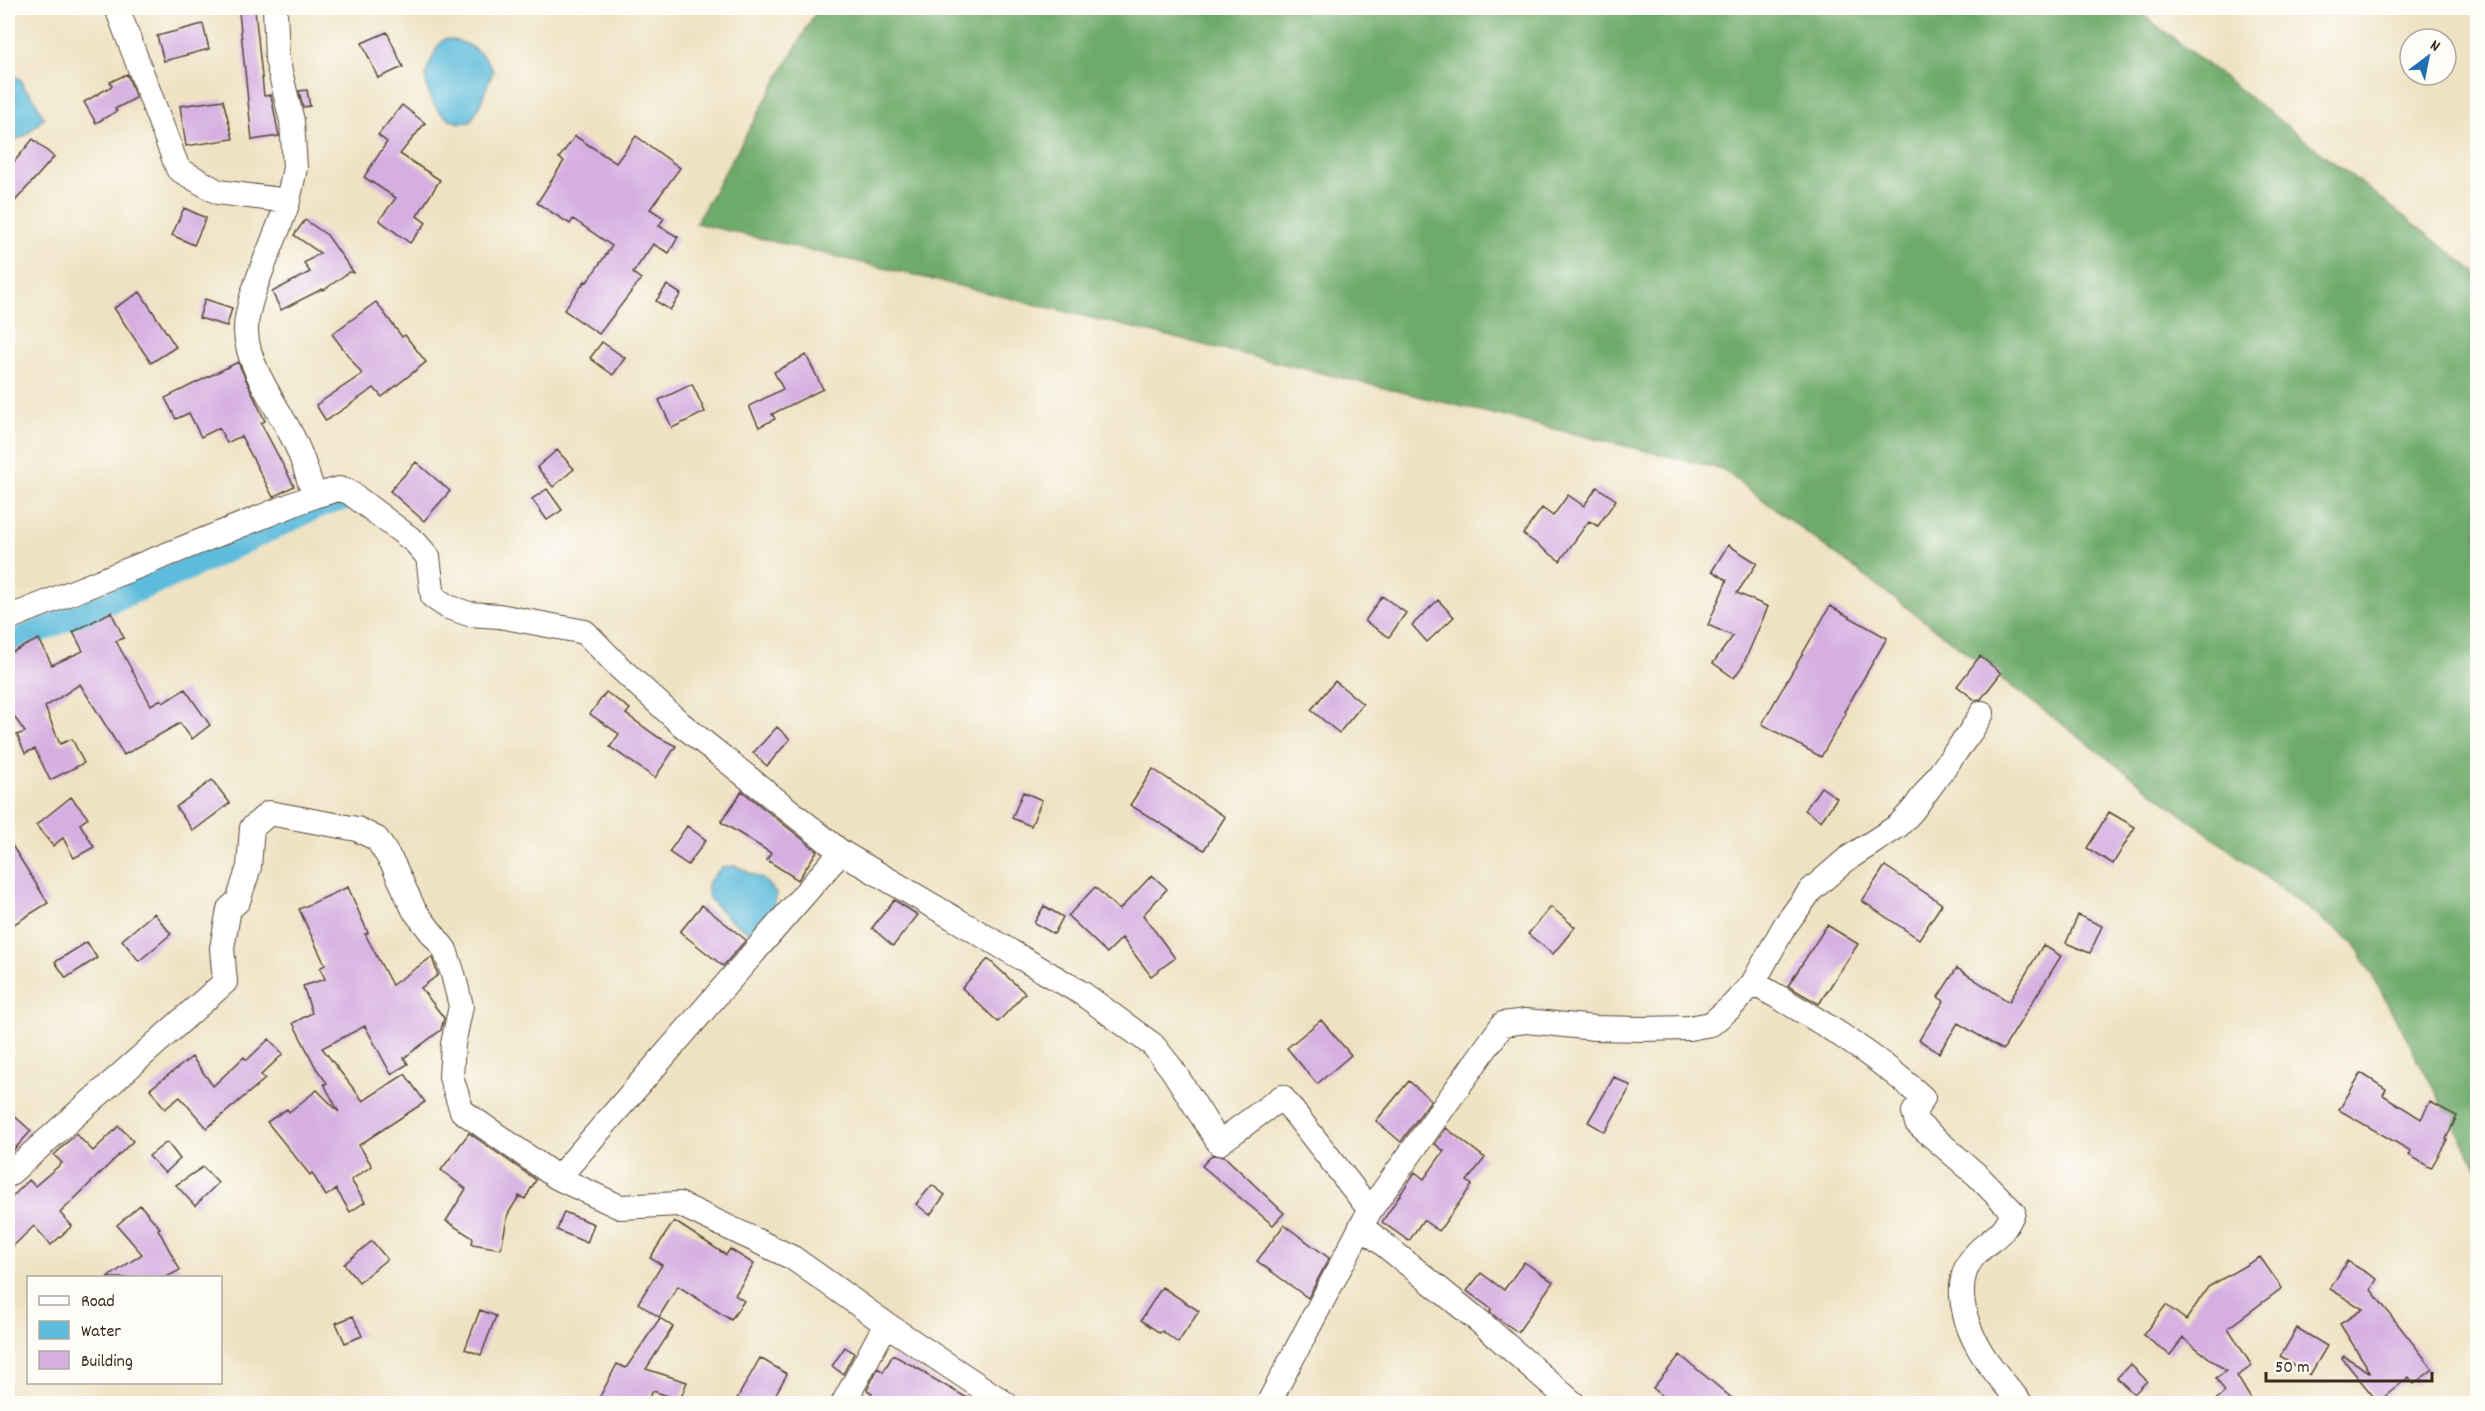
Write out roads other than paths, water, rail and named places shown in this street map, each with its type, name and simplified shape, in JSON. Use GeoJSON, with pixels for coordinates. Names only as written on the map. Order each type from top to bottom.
{"type":"FeatureCollection","features":[{"type":"Feature","properties":{"kind":"street"},"geometry":{"type":"LineString","coordinates":[[117,8],[178,169],[218,192],[288,201]]}},
{"type":"Feature","properties":{"kind":"street"},"geometry":{"type":"LineString","coordinates":[[275,8],[277,59],[292,121],[295,168],[288,201],[252,302],[246,331],[252,359],[293,438],[307,471],[314,496]]}},
{"type":"Feature","properties":{"kind":"street"},"geometry":{"type":"LineString","coordinates":[[8,618],[314,496],[339,489],[349,492],[415,542],[428,557],[433,597],[447,607],[469,614],[499,616],[585,632],[681,724],[841,852],[1083,994],[1153,1045],[1172,1069],[1219,1143],[1282,1097],[1366,1218],[1479,1322],[1574,1404]]}},
{"type":"Feature","properties":{"kind":"street"},"geometry":{"type":"LineString","coordinates":[[1268,1404],[1366,1218],[1503,1024],[1526,1021],[1595,1028],[1642,1029],[1711,1024],[1731,1007],[1753,983],[1784,927],[1810,890],[1847,859],[1898,826],[1938,777],[1982,713]]}},
{"type":"Feature","properties":{"kind":"street"},"geometry":{"type":"LineString","coordinates":[[8,1175],[225,982],[222,948],[229,909],[238,901],[249,867],[252,828],[269,813],[357,829],[377,839],[393,864],[414,910],[445,950],[461,1006],[453,1044],[451,1077],[462,1111],[558,1178],[620,1207],[679,1204],[794,1258],[886,1324],[1006,1404]]}},
{"type":"Feature","properties":{"kind":"street"},"geometry":{"type":"LineString","coordinates":[[558,1178],[841,852]]}},
{"type":"Feature","properties":{"kind":"street"},"geometry":{"type":"LineString","coordinates":[[1753,983],[1790,1003],[1895,1073],[1923,1098],[1914,1112],[1917,1123],[1977,1175],[2013,1212],[2007,1228],[1973,1257],[1962,1277],[1964,1309],[1981,1352],[2020,1404]]}},
{"type":"Feature","properties":{"kind":"street"},"geometry":{"type":"LineString","coordinates":[[843,1404],[886,1324]]}},
{"type":"Feature","properties":{"kind":"water"},"geometry":{"type":"Polygon","coordinates":[[[445,39],[474,48],[485,58],[493,71],[479,107],[470,122],[452,120],[445,116],[438,110],[429,94],[427,72],[437,48],[445,39]]]}},
{"type":"Feature","properties":{"kind":"water"},"geometry":{"type":"Polygon","coordinates":[[[8,71],[22,81],[23,88],[34,98],[44,118],[26,135],[8,143],[8,71]]]}},
{"type":"Feature","properties":{"kind":"water"},"geometry":{"type":"Polygon","coordinates":[[[736,866],[764,880],[777,895],[771,915],[762,932],[749,932],[729,919],[709,899],[707,884],[722,867],[736,866]]]}},
{"type":"Feature","properties":{"kind":"waterway"},"geometry":{"type":"LineString","coordinates":[[8,644],[181,572],[321,505],[344,499]]}}]}
